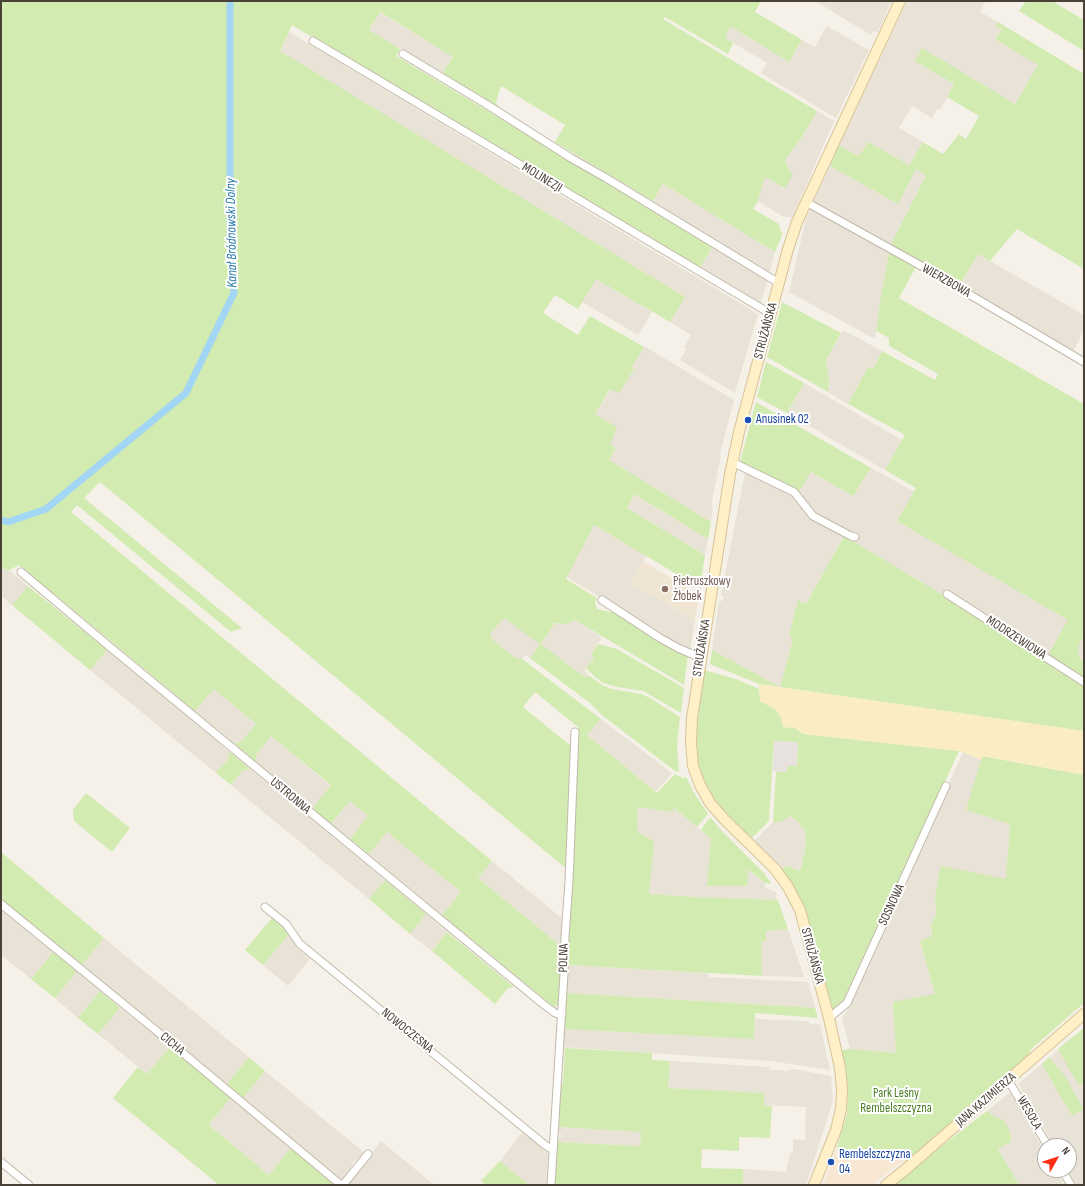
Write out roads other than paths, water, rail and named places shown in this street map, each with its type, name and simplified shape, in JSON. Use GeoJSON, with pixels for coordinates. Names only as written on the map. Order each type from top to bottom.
{"type":"FeatureCollection","features":[{"type":"Feature","properties":{"kind":"main road","name":"STRUŻAŃSKA"},"geometry":{"type":"LineString","coordinates":[[814,1185],[836,1130],[841,1109],[842,1089],[840,1068],[829,1018],[800,910],[788,887],[775,869],[724,819],[710,803],[700,785],[693,766],[691,742],[692,718],[732,462],[779,283],[797,222],[900,1]]}},
{"type":"Feature","properties":{"kind":"main road","name":"JANA KAZIMIERZA"},"geometry":{"type":"LineString","coordinates":[[886,1185],[1084,1014]]}},
{"type":"Feature","properties":{"kind":"street","name":"MOLINEZJI"},"geometry":{"type":"LineString","coordinates":[[313,41],[771,314]]}},
{"type":"Feature","properties":{"kind":"street"},"geometry":{"type":"LineString","coordinates":[[402,54],[779,283]]}},
{"type":"Feature","properties":{"kind":"street","name":"WIERZBOWA"},"geometry":{"type":"LineString","coordinates":[[806,202],[916,263],[1084,362]]}},
{"type":"Feature","properties":{"kind":"street"},"geometry":{"type":"LineString","coordinates":[[732,462],[794,492],[814,516],[855,537]]}},
{"type":"Feature","properties":{"kind":"street","name":"USTRONNA"},"geometry":{"type":"LineString","coordinates":[[21,572],[543,1004],[555,1013],[562,1015]]}},
{"type":"Feature","properties":{"kind":"street","name":"MODRZEWIOWA"},"geometry":{"type":"LineString","coordinates":[[947,594],[1084,682]]}},
{"type":"Feature","properties":{"kind":"street"},"geometry":{"type":"LineString","coordinates":[[602,600],[660,638],[690,654],[701,658]]}},
{"type":"Feature","properties":{"kind":"street","name":"POLNA"},"geometry":{"type":"LineString","coordinates":[[551,1185],[574,794],[575,732]]}},
{"type":"Feature","properties":{"kind":"street","name":"SOSNOWA"},"geometry":{"type":"LineString","coordinates":[[829,1018],[847,1003],[946,786]]}},
{"type":"Feature","properties":{"kind":"street","name":"CICHA"},"geometry":{"type":"LineString","coordinates":[[1,904],[342,1185]]}},
{"type":"Feature","properties":{"kind":"street","name":"NOWOCZESNA"},"geometry":{"type":"LineString","coordinates":[[265,907],[286,924],[300,944],[553,1150]]}},
{"type":"Feature","properties":{"kind":"street","name":"WESOŁA"},"geometry":{"type":"LineString","coordinates":[[1008,1080],[1043,1138]]}},
{"type":"Feature","properties":{"kind":"street"},"geometry":{"type":"LineString","coordinates":[[342,1185],[368,1154]]}},
{"type":"Feature","properties":{"kind":"street"},"geometry":{"type":"LineString","coordinates":[[1,1162],[29,1185]]}},
{"type":"Feature","properties":{"kind":"waterway","name":"Kanał Bródnowski Dolny"},"geometry":{"type":"LineString","coordinates":[[1,520],[8,522],[46,509],[186,393],[234,293],[230,238],[230,1]]}},
{"type":"Feature","properties":{"kind":"place","name":"Anusinek 02"},"geometry":{"type":"Point","coordinates":[748,420]}},
{"type":"Feature","properties":{"kind":"place","name":"Pietruszkowy Żłobek"},"geometry":{"type":"Point","coordinates":[665,589]}},
{"type":"Feature","properties":{"kind":"place","name":"Rembelszczyzna 04"},"geometry":{"type":"Point","coordinates":[831,1162]}},
{"type":"Feature","properties":{"kind":"park label","name":"Park Leśny Rembelszczyzna"},"geometry":{"type":"Point","coordinates":[896,1102]}}]}
